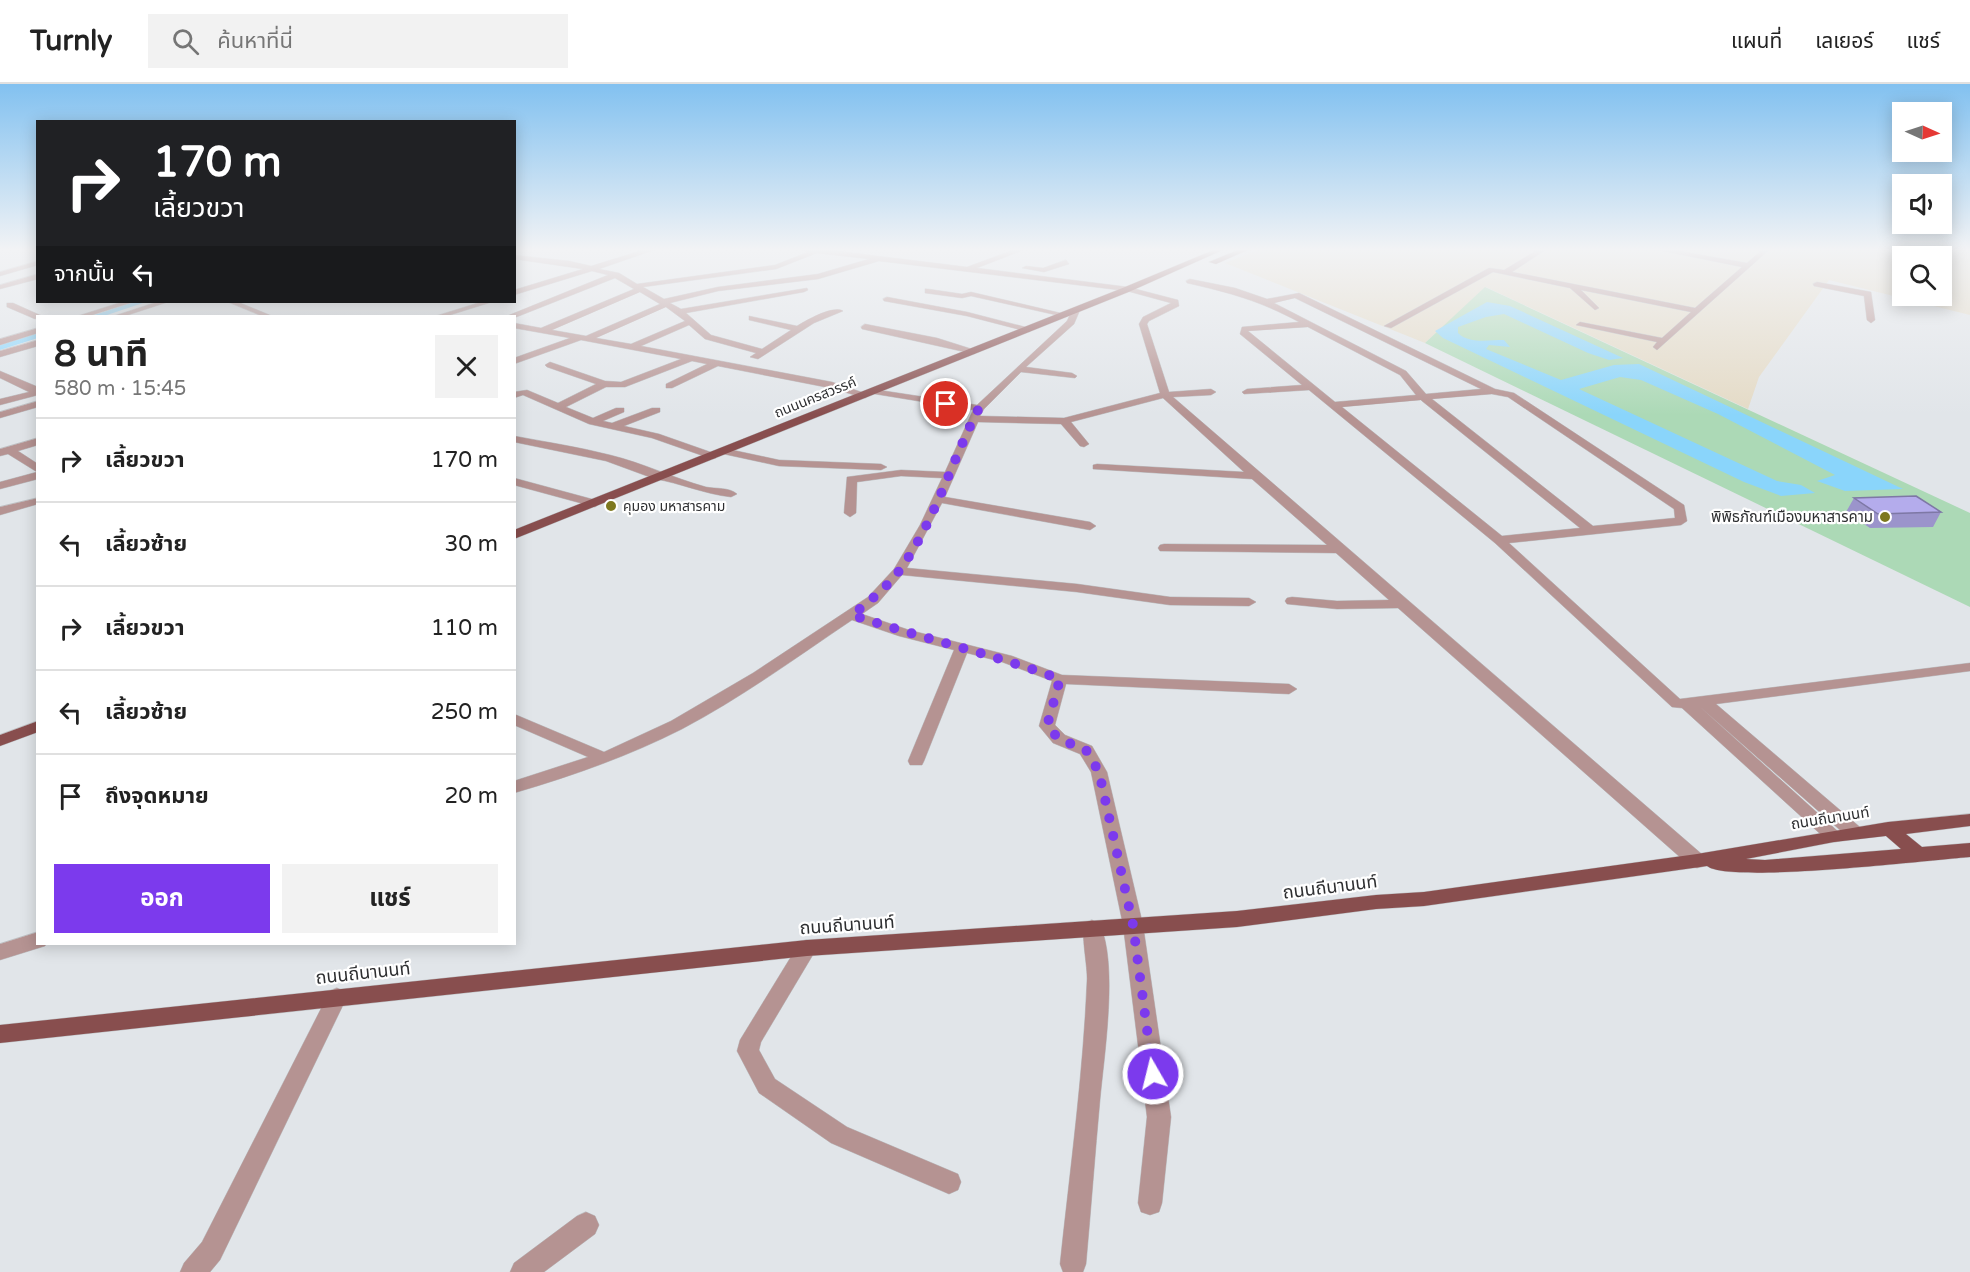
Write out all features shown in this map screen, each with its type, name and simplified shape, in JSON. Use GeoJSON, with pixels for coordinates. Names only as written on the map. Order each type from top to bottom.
{"type":"FeatureCollection","features":[{"type":"Feature","properties":{"kind":"main road","name":"ถนนนครสวรรค์"},"geometry":{"type":"LineString","coordinates":[[516,534],[1090,304]]}},
{"type":"Feature","properties":{"kind":"main road"},"geometry":{"type":"LineString","coordinates":[[0,741],[36,727]]}},
{"type":"Feature","properties":{"kind":"main road","name":"ถนนถีนานนท์"},"geometry":{"type":"LineString","coordinates":[[0,1034],[807,948],[1237,920],[1376,902],[1424,899],[1697,861],[1888,828],[1970,820]]}},
{"type":"Feature","properties":{"kind":"main road"},"geometry":{"type":"LineString","coordinates":[[1888,828],[1918,854]]}},
{"type":"Feature","properties":{"kind":"main road","name":"ถนนถีนานนท์"},"geometry":{"type":"LineString","coordinates":[[1697,861],[1766,867],[1970,850]]}},
{"type":"Feature","properties":{"kind":"street"},"geometry":{"type":"LineString","coordinates":[[85,315],[121,304]]}},
{"type":"Feature","properties":{"kind":"street"},"geometry":{"type":"LineString","coordinates":[[131,315],[158,304]]}},
{"type":"Feature","properties":{"kind":"street"},"geometry":{"type":"LineString","coordinates":[[238,304],[265,315]]}},
{"type":"Feature","properties":{"kind":"street"},"geometry":{"type":"LineString","coordinates":[[443,315],[480,304]]}},
{"type":"Feature","properties":{"kind":"street"},"geometry":{"type":"LineString","coordinates":[[514,315],[541,304]]}},
{"type":"Feature","properties":{"kind":"street"},"geometry":{"type":"LineString","coordinates":[[543,330],[600,304]]}},
{"type":"Feature","properties":{"kind":"street"},"geometry":{"type":"LineString","coordinates":[[516,360],[582,338],[662,304]]}},
{"type":"Feature","properties":{"kind":"street"},"geometry":{"type":"LineString","coordinates":[[667,304],[680,312],[708,337],[763,352]]}},
{"type":"Feature","properties":{"kind":"street"},"geometry":{"type":"LineString","coordinates":[[680,312],[722,304]]}},
{"type":"Feature","properties":{"kind":"street"},"geometry":{"type":"LineString","coordinates":[[916,304],[1029,329]]}},
{"type":"Feature","properties":{"kind":"street"},"geometry":{"type":"LineString","coordinates":[[516,786],[604,758],[677,725],[758,676],[873,600],[899,571],[926,525],[976,414],[1018,369],[1071,322],[1070,312],[1029,304]]}},
{"type":"Feature","properties":{"kind":"street"},"geometry":{"type":"LineString","coordinates":[[1175,304],[1146,319],[1143,324],[1165,395],[1697,861]]}},
{"type":"Feature","properties":{"kind":"street"},"geometry":{"type":"LineString","coordinates":[[1272,304],[1403,373],[1425,399],[1589,529]]}},
{"type":"Feature","properties":{"kind":"street"},"geometry":{"type":"LineString","coordinates":[[1315,304],[1492,392]]}},
{"type":"Feature","properties":{"kind":"street"},"geometry":{"type":"LineString","coordinates":[[1388,326],[1428,304]]}},
{"type":"Feature","properties":{"kind":"street"},"geometry":{"type":"LineString","coordinates":[[1591,304],[1595,308]]}},
{"type":"Feature","properties":{"kind":"street"},"geometry":{"type":"LineString","coordinates":[[1663,304],[1696,311]]}},
{"type":"Feature","properties":{"kind":"street"},"geometry":{"type":"LineString","coordinates":[[1580,325],[1660,344],[1704,304]]}},
{"type":"Feature","properties":{"kind":"street"},"geometry":{"type":"LineString","coordinates":[[1869,304],[1871,320]]}},
{"type":"Feature","properties":{"kind":"street"},"geometry":{"type":"LineString","coordinates":[[10,305],[36,316]]}},
{"type":"Feature","properties":{"kind":"street"},"geometry":{"type":"LineString","coordinates":[[918,310],[1011,336]]}},
{"type":"Feature","properties":{"kind":"street"},"geometry":{"type":"LineString","coordinates":[[737,367],[811,321],[839,311]]}},
{"type":"Feature","properties":{"kind":"street"},"geometry":{"type":"LineString","coordinates":[[453,312],[468,315]]}},
{"type":"Feature","properties":{"kind":"street"},"geometry":{"type":"LineString","coordinates":[[752,318],[799,329]]}},
{"type":"Feature","properties":{"kind":"street"},"geometry":{"type":"LineString","coordinates":[[633,347],[691,322]]}},
{"type":"Feature","properties":{"kind":"street"},"geometry":{"type":"LineString","coordinates":[[1309,324],[1245,329],[1243,332],[1499,540],[1677,704],[1970,667]]}},
{"type":"Feature","properties":{"kind":"street"},"geometry":{"type":"LineString","coordinates":[[516,325],[898,397],[976,414],[1064,422],[1165,395],[1211,392]]}},
{"type":"Feature","properties":{"kind":"street"},"geometry":{"type":"LineString","coordinates":[[865,327],[937,341],[974,351]]}},
{"type":"Feature","properties":{"kind":"street"},"geometry":{"type":"LineString","coordinates":[[0,342],[36,331]]}},
{"type":"Feature","properties":{"kind":"street"},"geometry":{"type":"LineString","coordinates":[[0,354],[36,344]]}},
{"type":"Feature","properties":{"kind":"street"},"geometry":{"type":"LineString","coordinates":[[558,407],[603,384],[678,356]]}},
{"type":"Feature","properties":{"kind":"street"},"geometry":{"type":"LineString","coordinates":[[550,364],[603,384],[622,385],[690,359]]}},
{"type":"Feature","properties":{"kind":"street"},"geometry":{"type":"LineString","coordinates":[[669,386],[717,363]]}},
{"type":"Feature","properties":{"kind":"street"},"geometry":{"type":"LineString","coordinates":[[1018,369],[1072,376]]}},
{"type":"Feature","properties":{"kind":"street"},"geometry":{"type":"LineString","coordinates":[[0,374],[36,391]]}},
{"type":"Feature","properties":{"kind":"street"},"geometry":{"type":"LineString","coordinates":[[1247,392],[1312,387]]}},
{"type":"Feature","properties":{"kind":"street"},"geometry":{"type":"LineString","coordinates":[[0,402],[36,392]]}},
{"type":"Feature","properties":{"kind":"street"},"geometry":{"type":"LineString","coordinates":[[516,394],[524,392],[593,423],[655,436],[718,454],[779,463],[881,467]]}},
{"type":"Feature","properties":{"kind":"street"},"geometry":{"type":"LineString","coordinates":[[1335,405],[1492,392],[1510,395],[1680,508],[1681,521],[1499,540]]}},
{"type":"Feature","properties":{"kind":"street"},"geometry":{"type":"LineString","coordinates":[[0,415],[36,405]]}},
{"type":"Feature","properties":{"kind":"street"},"geometry":{"type":"LineString","coordinates":[[593,423],[620,410]]}},
{"type":"Feature","properties":{"kind":"street"},"geometry":{"type":"LineString","coordinates":[[612,427],[656,410]]}},
{"type":"Feature","properties":{"kind":"street"},"geometry":{"type":"LineString","coordinates":[[1064,422],[1084,444]]}},
{"type":"Feature","properties":{"kind":"street"},"geometry":{"type":"LineString","coordinates":[[516,439],[609,458],[705,490],[731,494]]}},
{"type":"Feature","properties":{"kind":"street"},"geometry":{"type":"LineString","coordinates":[[4,452],[36,442]]}},
{"type":"Feature","properties":{"kind":"street"},"geometry":{"type":"LineString","coordinates":[[4,452],[36,468]]}},
{"type":"Feature","properties":{"kind":"street"},"geometry":{"type":"LineString","coordinates":[[1097,466],[1255,476]]}},
{"type":"Feature","properties":{"kind":"street"},"geometry":{"type":"LineString","coordinates":[[850,513],[851,479],[901,473],[947,475]]}},
{"type":"Feature","properties":{"kind":"street"},"geometry":{"type":"LineString","coordinates":[[0,486],[36,476]]}},
{"type":"Feature","properties":{"kind":"street"},"geometry":{"type":"LineString","coordinates":[[516,483],[595,503]]}},
{"type":"Feature","properties":{"kind":"street"},"geometry":{"type":"LineString","coordinates":[[937,499],[1090,526]]}},
{"type":"Feature","properties":{"kind":"street"},"geometry":{"type":"LineString","coordinates":[[0,511],[36,501]]}},
{"type":"Feature","properties":{"kind":"street"},"geometry":{"type":"LineString","coordinates":[[1164,548],[1339,549]]}},
{"type":"Feature","properties":{"kind":"street"},"geometry":{"type":"LineString","coordinates":[[899,571],[1077,588],[1170,601],[1250,602]]}},
{"type":"Feature","properties":{"kind":"street"},"geometry":{"type":"LineString","coordinates":[[1292,601],[1337,605],[1402,604]]}},
{"type":"Feature","properties":{"kind":"street"},"geometry":{"type":"LineString","coordinates":[[852,615],[962,649],[1007,659],[1060,679],[1289,689]]}},
{"type":"Feature","properties":{"kind":"street"},"geometry":{"type":"LineString","coordinates":[[916,761],[962,649]]}},
{"type":"Feature","properties":{"kind":"street"},"geometry":{"type":"LineString","coordinates":[[1060,679],[1047,726],[1059,739],[1086,750],[1099,772],[1133,925],[1159,1117],[1150,1203]]}},
{"type":"Feature","properties":{"kind":"street"},"geometry":{"type":"LineString","coordinates":[[1695,702],[1855,833]]}},
{"type":"Feature","properties":{"kind":"street"},"geometry":{"type":"LineString","coordinates":[[1695,702],[1834,836]]}},
{"type":"Feature","properties":{"kind":"street"},"geometry":{"type":"LineString","coordinates":[[516,720],[604,758]]}},
{"type":"Feature","properties":{"kind":"street"},"geometry":{"type":"LineString","coordinates":[[1073,1264],[1096,1025],[1098,964],[1092,928]]}},
{"type":"Feature","properties":{"kind":"street"},"geometry":{"type":"LineString","coordinates":[[0,952],[36,941]]}},
{"type":"Feature","properties":{"kind":"street"},"geometry":{"type":"LineString","coordinates":[[807,948],[751,1040],[748,1051],[767,1086],[839,1135],[949,1182]]}},
{"type":"Feature","properties":{"kind":"street"},"geometry":{"type":"LineString","coordinates":[[193,1272],[211,1251],[337,997]]}},
{"type":"Feature","properties":{"kind":"street"},"geometry":{"type":"LineString","coordinates":[[523,1272],[586,1225]]}},
{"type":"Feature","properties":{"kind":"shaded area"},"geometry":{"type":"Polygon","coordinates":[[[1329,304],[1467,304],[1425,343],[1329,304]]]}},
{"type":"Feature","properties":{"kind":"shaded area"},"geometry":{"type":"Polygon","coordinates":[[[1523,304],[1811,304],[1759,377],[1748,409],[1523,304]]]}},
{"type":"Feature","properties":{"kind":"shaded area"},"geometry":{"type":"Polygon","coordinates":[[[1970,304],[1970,315],[1934,306],[1952,306],[1970,304]]]}},
{"type":"Feature","properties":{"kind":"green space"},"geometry":{"type":"Polygon","coordinates":[[[1466,304],[1522,304],[1970,513],[1970,607],[1425,343],[1466,304]]]}},
{"type":"Feature","properties":{"kind":"water"},"geometry":{"type":"Polygon","coordinates":[[[1483,304],[1510,306],[1623,358],[1609,360],[1588,353],[1504,314],[1486,317],[1458,327],[1458,333],[1468,339],[1480,341],[1504,340],[1510,347],[1489,345],[1486,349],[1561,380],[1614,365],[1639,364],[1903,489],[1845,491],[1817,481],[1835,475],[1718,414],[1641,380],[1620,377],[1579,389],[1777,481],[1801,485],[1815,493],[1781,496],[1744,482],[1443,338],[1435,331],[1483,304]]]}},
{"type":"Feature","properties":{"kind":"building"},"geometry":{"type":"Polygon","coordinates":[[[1916,496],[1941,512],[1878,514],[1854,498],[1916,496]]]}},
{"type":"Feature","properties":{"kind":"waterway"},"geometry":{"type":"LineString","coordinates":[[99,315],[134,304]]}},
{"type":"Feature","properties":{"kind":"waterway"},"geometry":{"type":"LineString","coordinates":[[0,347],[36,336]]}},
{"type":"Feature","properties":{"kind":"place","name":"คุมอง มหาสารคาม"},"geometry":{"type":"Point","coordinates":[611,506]}},
{"type":"Feature","properties":{"kind":"place","name":"พิพิธภัณฑ์เมืองมหาสารคาม"},"geometry":{"type":"Point","coordinates":[1885,517]}},
{"type":"Feature","properties":{"kind":"route"},"geometry":{"type":"LineString","coordinates":[[946,404],[979,408],[926,525],[899,571],[873,600],[852,615],[904,633],[1007,659],[1060,679],[1047,726],[1059,739],[1086,750],[1099,772],[1133,925],[1153,1074]]}}]}
